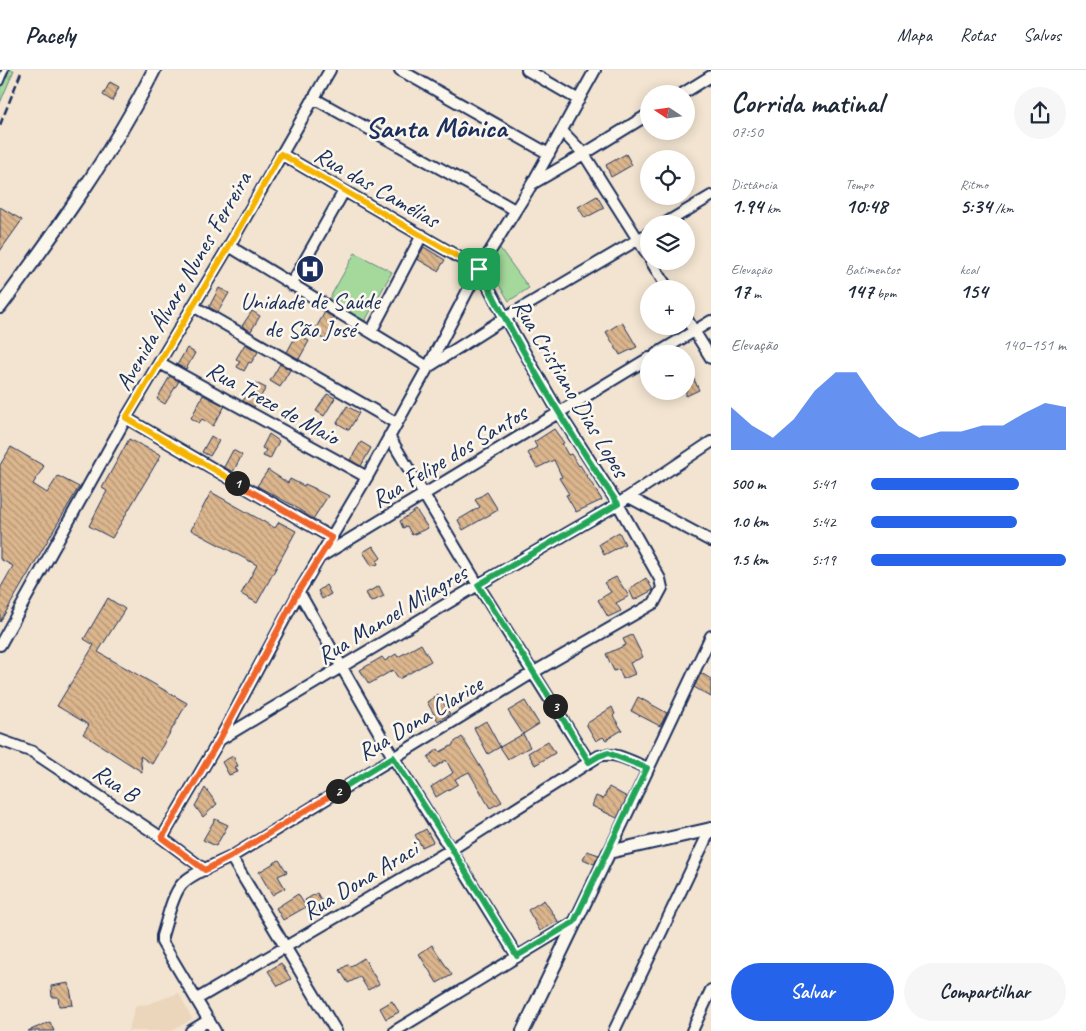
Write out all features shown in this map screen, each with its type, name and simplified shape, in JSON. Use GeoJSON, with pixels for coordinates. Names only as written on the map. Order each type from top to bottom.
{"type":"FeatureCollection","features":[{"type":"Feature","properties":{"kind":"street"},"geometry":{"type":"LineString","coordinates":[[0,307],[82,192],[119,134],[154,70]]}},
{"type":"Feature","properties":{"kind":"street","name":"Avenida Álvaro Nunes Ferreira"},"geometry":{"type":"LineString","coordinates":[[0,645],[126,418],[229,246],[330,70]]}},
{"type":"Feature","properties":{"kind":"street"},"geometry":{"type":"LineString","coordinates":[[400,70],[549,154]]}},
{"type":"Feature","properties":{"kind":"street"},"geometry":{"type":"LineString","coordinates":[[528,70],[579,100]]}},
{"type":"Feature","properties":{"kind":"street"},"geometry":{"type":"LineString","coordinates":[[162,838],[220,739],[298,592],[367,477],[428,367],[479,269],[532,184],[595,70]]}},
{"type":"Feature","properties":{"kind":"street"},"geometry":{"type":"LineString","coordinates":[[695,86],[711,76]]}},
{"type":"Feature","properties":{"kind":"street"},"geometry":{"type":"LineString","coordinates":[[313,98],[515,210]]}},
{"type":"Feature","properties":{"kind":"street"},"geometry":{"type":"LineString","coordinates":[[532,184],[640,120]]}},
{"type":"Feature","properties":{"kind":"street"},"geometry":{"type":"LineString","coordinates":[[562,131],[584,154],[640,243]]}},
{"type":"Feature","properties":{"kind":"street","name":"Rua das Camélias"},"geometry":{"type":"LineString","coordinates":[[281,154],[479,269]]}},
{"type":"Feature","properties":{"kind":"street"},"geometry":{"type":"LineString","coordinates":[[291,285],[344,191]]}},
{"type":"Feature","properties":{"kind":"street"},"geometry":{"type":"LineString","coordinates":[[679,215],[711,196]]}},
{"type":"Feature","properties":{"kind":"street"},"geometry":{"type":"LineString","coordinates":[[371,332],[422,236]]}},
{"type":"Feature","properties":{"kind":"street"},"geometry":{"type":"LineString","coordinates":[[428,367],[504,318],[638,240]]}},
{"type":"Feature","properties":{"kind":"street"},"geometry":{"type":"LineString","coordinates":[[229,246],[428,367]]}},
{"type":"Feature","properties":{"kind":"street","name":"Rua Cristiano Dias Lopes"},"geometry":{"type":"LineString","coordinates":[[479,269],[504,318],[559,413],[618,504],[660,579]]}},
{"type":"Feature","properties":{"kind":"street"},"geometry":{"type":"LineString","coordinates":[[193,306],[396,423]]}},
{"type":"Feature","properties":{"kind":"street"},"geometry":{"type":"LineString","coordinates":[[695,330],[711,321]]}},
{"type":"Feature","properties":{"kind":"street"},"geometry":{"type":"LineString","coordinates":[[695,333],[711,358]]}},
{"type":"Feature","properties":{"kind":"street"},"geometry":{"type":"LineString","coordinates":[[671,345],[687,335]]}},
{"type":"Feature","properties":{"kind":"street","name":"Rua Treze de Maio"},"geometry":{"type":"LineString","coordinates":[[160,363],[367,477]]}},
{"type":"Feature","properties":{"kind":"street","name":"Rua Felipe dos Santos"},"geometry":{"type":"LineString","coordinates":[[321,556],[640,364]]}},
{"type":"Feature","properties":{"kind":"street"},"geometry":{"type":"LineString","coordinates":[[126,418],[332,538]]}},
{"type":"Feature","properties":{"kind":"street"},"geometry":{"type":"LineString","coordinates":[[389,436],[478,585],[589,762]]}},
{"type":"Feature","properties":{"kind":"street","name":"Rua Manoel Milagres"},"geometry":{"type":"LineString","coordinates":[[220,739],[618,504],[711,442]]}},
{"type":"Feature","properties":{"kind":"street"},"geometry":{"type":"LineString","coordinates":[[628,497],[711,541]]}},
{"type":"Feature","properties":{"kind":"street","name":"Rua Dona Clarice"},"geometry":{"type":"LineString","coordinates":[[197,999],[162,942],[162,936],[176,892],[181,885],[534,672],[654,602],[662,588],[660,579]]}},
{"type":"Feature","properties":{"kind":"street"},"geometry":{"type":"LineString","coordinates":[[298,592],[393,757],[517,956]]}},
{"type":"Feature","properties":{"kind":"street"},"geometry":{"type":"LineString","coordinates":[[523,1031],[711,636]]}},
{"type":"Feature","properties":{"kind":"street","name":"Rua B"},"geometry":{"type":"LineString","coordinates":[[0,740],[33,752],[162,838],[205,870]]}},
{"type":"Feature","properties":{"kind":"street","name":"Rua Dona Araci"},"geometry":{"type":"LineString","coordinates":[[197,999],[452,849],[599,756],[608,753],[647,768]]}},
{"type":"Feature","properties":{"kind":"street"},"geometry":{"type":"LineString","coordinates":[[609,852],[711,829]]}},
{"type":"Feature","properties":{"kind":"street"},"geometry":{"type":"LineString","coordinates":[[614,1031],[711,829]]}},
{"type":"Feature","properties":{"kind":"street"},"geometry":{"type":"LineString","coordinates":[[230,857],[336,1031]]}},
{"type":"Feature","properties":{"kind":"street"},"geometry":{"type":"LineString","coordinates":[[402,1029],[574,922]]}},
{"type":"Feature","properties":{"kind":"street"},"geometry":{"type":"LineString","coordinates":[[692,1031],[711,990]]}},
{"type":"Feature","properties":{"kind":"street"},"geometry":{"type":"LineString","coordinates":[[197,999],[215,1031]]}},
{"type":"Feature","properties":{"kind":"street"},"geometry":{"type":"LineString","coordinates":[[191,1031],[209,1020]]}},
{"type":"Feature","properties":{"kind":"lane"},"geometry":{"type":"LineString","coordinates":[[0,82],[5,70]]}},
{"type":"Feature","properties":{"kind":"shaded area"},"geometry":{"type":"Polygon","coordinates":[[[179,993],[192,1019],[172,1031],[128,1031],[136,1005],[148,1004],[179,993]]]}},
{"type":"Feature","properties":{"kind":"green space"},"geometry":{"type":"Polygon","coordinates":[[[0,70],[14,70],[0,103],[0,70]]]}},
{"type":"Feature","properties":{"kind":"green space"},"geometry":{"type":"Polygon","coordinates":[[[499,247],[529,288],[509,301],[488,267],[499,247]]]}},
{"type":"Feature","properties":{"kind":"green space"},"geometry":{"type":"Polygon","coordinates":[[[355,253],[392,272],[365,321],[328,301],[355,253]]]}},
{"type":"Feature","properties":{"kind":"building"},"geometry":{"type":"Polygon","coordinates":[[[110,82],[119,87],[112,101],[103,95],[110,82]]]}},
{"type":"Feature","properties":{"kind":"building"},"geometry":{"type":"Polygon","coordinates":[[[626,154],[632,165],[611,177],[606,165],[626,154]]]}},
{"type":"Feature","properties":{"kind":"building"},"geometry":{"type":"Polygon","coordinates":[[[597,196],[604,208],[585,218],[578,207],[597,196]]]}},
{"type":"Feature","properties":{"kind":"building"},"geometry":{"type":"Polygon","coordinates":[[[0,207],[22,220],[0,251],[0,207]]]}},
{"type":"Feature","properties":{"kind":"building"},"geometry":{"type":"Polygon","coordinates":[[[424,247],[445,260],[438,271],[417,259],[424,247]]]}},
{"type":"Feature","properties":{"kind":"building"},"geometry":{"type":"Polygon","coordinates":[[[219,288],[229,293],[218,312],[209,307],[219,288]]]}},
{"type":"Feature","properties":{"kind":"building"},"geometry":{"type":"Polygon","coordinates":[[[252,311],[260,316],[251,331],[242,326],[252,311]]]}},
{"type":"Feature","properties":{"kind":"building"},"geometry":{"type":"Polygon","coordinates":[[[325,312],[337,320],[325,340],[313,333],[325,312]]]}},
{"type":"Feature","properties":{"kind":"building"},"geometry":{"type":"Polygon","coordinates":[[[622,322],[637,347],[620,355],[606,332],[622,322]]]}},
{"type":"Feature","properties":{"kind":"building"},"geometry":{"type":"Polygon","coordinates":[[[297,334],[309,341],[299,359],[287,352],[297,334]]]}},
{"type":"Feature","properties":{"kind":"building"},"geometry":{"type":"Polygon","coordinates":[[[245,344],[258,352],[244,371],[237,367],[240,361],[236,359],[245,344]]]}},
{"type":"Feature","properties":{"kind":"building"},"geometry":{"type":"Polygon","coordinates":[[[187,348],[195,353],[186,369],[177,365],[187,348]]]}},
{"type":"Feature","properties":{"kind":"building"},"geometry":{"type":"Polygon","coordinates":[[[280,364],[290,370],[280,387],[270,381],[280,364]]]}},
{"type":"Feature","properties":{"kind":"building"},"geometry":{"type":"Polygon","coordinates":[[[170,376],[179,381],[165,404],[157,399],[170,376]]]}},
{"type":"Feature","properties":{"kind":"building"},"geometry":{"type":"Polygon","coordinates":[[[695,381],[699,390],[695,392],[695,381]]]}},
{"type":"Feature","properties":{"kind":"building"},"geometry":{"type":"Polygon","coordinates":[[[254,382],[266,388],[254,407],[243,401],[254,382]]]}},
{"type":"Feature","properties":{"kind":"building"},"geometry":{"type":"Polygon","coordinates":[[[327,394],[335,398],[324,416],[316,411],[327,394]]]}},
{"type":"Feature","properties":{"kind":"building"},"geometry":{"type":"Polygon","coordinates":[[[203,395],[225,406],[213,426],[202,419],[199,423],[191,418],[203,395]]]}},
{"type":"Feature","properties":{"kind":"building"},"geometry":{"type":"Polygon","coordinates":[[[347,406],[359,413],[349,430],[337,423],[347,406]]]}},
{"type":"Feature","properties":{"kind":"building"},"geometry":{"type":"Polygon","coordinates":[[[554,429],[564,443],[562,444],[568,455],[571,454],[580,465],[602,500],[576,512],[566,495],[569,494],[559,478],[562,477],[554,460],[537,468],[528,453],[537,447],[534,442],[554,429]]]}},
{"type":"Feature","properties":{"kind":"building"},"geometry":{"type":"Polygon","coordinates":[[[269,434],[279,441],[270,459],[263,456],[266,450],[262,448],[269,434]]]}},
{"type":"Feature","properties":{"kind":"building"},"geometry":{"type":"Polygon","coordinates":[[[211,436],[219,441],[210,456],[202,452],[211,436]]]}},
{"type":"Feature","properties":{"kind":"building"},"geometry":{"type":"Polygon","coordinates":[[[129,439],[161,455],[112,538],[89,526],[107,491],[102,488],[129,439]]]}},
{"type":"Feature","properties":{"kind":"building"},"geometry":{"type":"Polygon","coordinates":[[[361,442],[371,448],[361,466],[350,460],[361,442]]]}},
{"type":"Feature","properties":{"kind":"building"},"geometry":{"type":"Polygon","coordinates":[[[11,447],[44,466],[33,484],[47,493],[58,476],[79,487],[0,622],[0,589],[13,566],[0,559],[0,465],[11,447]]]}},
{"type":"Feature","properties":{"kind":"building"},"geometry":{"type":"Polygon","coordinates":[[[233,450],[242,455],[233,472],[224,467],[233,450]]]}},
{"type":"Feature","properties":{"kind":"building"},"geometry":{"type":"Polygon","coordinates":[[[268,470],[288,483],[290,479],[304,486],[305,484],[328,496],[313,519],[294,506],[257,486],[268,470]]]}},
{"type":"Feature","properties":{"kind":"building"},"geometry":{"type":"Polygon","coordinates":[[[211,492],[275,528],[279,522],[296,531],[257,603],[241,594],[257,565],[191,530],[211,492]]]}},
{"type":"Feature","properties":{"kind":"building"},"geometry":{"type":"Polygon","coordinates":[[[487,492],[498,510],[463,530],[458,520],[480,507],[475,500],[487,492]]]}},
{"type":"Feature","properties":{"kind":"building"},"geometry":{"type":"Polygon","coordinates":[[[416,510],[428,528],[412,535],[407,526],[403,528],[400,521],[416,510]]]}},
{"type":"Feature","properties":{"kind":"building"},"geometry":{"type":"Polygon","coordinates":[[[619,532],[625,544],[604,555],[599,544],[619,532]]]}},
{"type":"Feature","properties":{"kind":"building"},"geometry":{"type":"Polygon","coordinates":[[[373,546],[381,558],[377,561],[378,564],[372,566],[363,552],[373,546]]]}},
{"type":"Feature","properties":{"kind":"building"},"geometry":{"type":"Polygon","coordinates":[[[616,577],[629,596],[616,603],[621,611],[608,617],[598,600],[611,592],[604,583],[616,577]]]}},
{"type":"Feature","properties":{"kind":"building"},"geometry":{"type":"Polygon","coordinates":[[[646,578],[653,590],[634,600],[629,589],[646,578]]]}},
{"type":"Feature","properties":{"kind":"building"},"geometry":{"type":"Polygon","coordinates":[[[326,585],[331,594],[322,599],[318,591],[326,585]]]}},
{"type":"Feature","properties":{"kind":"building"},"geometry":{"type":"Polygon","coordinates":[[[379,586],[384,596],[371,602],[366,593],[379,586]]]}},
{"type":"Feature","properties":{"kind":"building"},"geometry":{"type":"Polygon","coordinates":[[[108,598],[125,609],[98,652],[187,703],[152,764],[140,756],[142,772],[83,734],[89,725],[57,706],[94,645],[84,639],[108,598]]]}},
{"type":"Feature","properties":{"kind":"building"},"geometry":{"type":"Polygon","coordinates":[[[632,635],[643,657],[630,663],[635,674],[623,679],[619,669],[614,671],[606,654],[626,645],[623,639],[632,635]]]}},
{"type":"Feature","properties":{"kind":"building"},"geometry":{"type":"Polygon","coordinates":[[[421,644],[431,661],[399,679],[393,670],[369,684],[360,670],[382,657],[385,661],[396,654],[398,657],[421,644]]]}},
{"type":"Feature","properties":{"kind":"building"},"geometry":{"type":"Polygon","coordinates":[[[701,673],[711,679],[711,697],[694,687],[701,673]]]}},
{"type":"Feature","properties":{"kind":"building"},"geometry":{"type":"Polygon","coordinates":[[[438,694],[450,714],[438,721],[427,702],[438,694]]]}},
{"type":"Feature","properties":{"kind":"building"},"geometry":{"type":"Polygon","coordinates":[[[638,697],[667,713],[660,726],[631,711],[638,697]]]}},
{"type":"Feature","properties":{"kind":"building"},"geometry":{"type":"Polygon","coordinates":[[[525,701],[539,724],[523,734],[508,711],[525,701]]]}},
{"type":"Feature","properties":{"kind":"building"},"geometry":{"type":"Polygon","coordinates":[[[612,707],[615,714],[613,716],[622,730],[606,740],[603,737],[596,741],[586,724],[612,707]]]}},
{"type":"Feature","properties":{"kind":"building"},"geometry":{"type":"Polygon","coordinates":[[[486,721],[500,747],[488,754],[474,728],[486,721]]]}},
{"type":"Feature","properties":{"kind":"building"},"geometry":{"type":"Polygon","coordinates":[[[523,734],[530,747],[508,759],[500,747],[523,734]]]}},
{"type":"Feature","properties":{"kind":"building"},"geometry":{"type":"Polygon","coordinates":[[[462,737],[502,802],[490,808],[469,772],[455,779],[458,784],[436,797],[431,787],[453,773],[446,760],[434,768],[428,757],[438,749],[440,752],[453,745],[462,737]]]}},
{"type":"Feature","properties":{"kind":"building"},"geometry":{"type":"Polygon","coordinates":[[[548,741],[555,753],[535,765],[528,753],[548,741]]]}},
{"type":"Feature","properties":{"kind":"building"},"geometry":{"type":"Polygon","coordinates":[[[233,756],[238,766],[235,767],[238,772],[229,775],[222,762],[233,756]]]}},
{"type":"Feature","properties":{"kind":"building"},"geometry":{"type":"Polygon","coordinates":[[[609,787],[627,797],[617,818],[592,806],[596,796],[603,799],[609,787]]]}},
{"type":"Feature","properties":{"kind":"building"},"geometry":{"type":"Polygon","coordinates":[[[205,788],[217,804],[203,817],[195,806],[205,788]]]}},
{"type":"Feature","properties":{"kind":"building"},"geometry":{"type":"Polygon","coordinates":[[[215,819],[228,825],[216,846],[203,840],[215,819]]]}},
{"type":"Feature","properties":{"kind":"building"},"geometry":{"type":"Polygon","coordinates":[[[426,829],[433,842],[422,847],[415,835],[426,829]]]}},
{"type":"Feature","properties":{"kind":"building"},"geometry":{"type":"Polygon","coordinates":[[[587,851],[599,855],[594,864],[583,859],[587,851]]]}},
{"type":"Feature","properties":{"kind":"building"},"geometry":{"type":"Polygon","coordinates":[[[279,860],[287,872],[278,876],[285,888],[272,895],[259,872],[279,860]]]}},
{"type":"Feature","properties":{"kind":"building"},"geometry":{"type":"Polygon","coordinates":[[[317,893],[326,908],[312,915],[305,900],[317,893]]]}},
{"type":"Feature","properties":{"kind":"building"},"geometry":{"type":"Polygon","coordinates":[[[298,894],[306,907],[283,920],[276,908],[298,894]]]}},
{"type":"Feature","properties":{"kind":"building"},"geometry":{"type":"Polygon","coordinates":[[[544,900],[558,921],[540,931],[528,910],[544,900]]]}},
{"type":"Feature","properties":{"kind":"building"},"geometry":{"type":"Polygon","coordinates":[[[432,945],[452,975],[437,983],[419,954],[432,945]]]}},
{"type":"Feature","properties":{"kind":"building"},"geometry":{"type":"Polygon","coordinates":[[[364,958],[379,984],[368,990],[360,977],[348,983],[340,970],[364,958]]]}},
{"type":"Feature","properties":{"kind":"building"},"geometry":{"type":"Polygon","coordinates":[[[281,963],[291,979],[278,986],[268,971],[281,963]]]}},
{"type":"Feature","properties":{"kind":"building"},"geometry":{"type":"Polygon","coordinates":[[[69,983],[73,1005],[59,1006],[58,997],[52,997],[51,986],[69,983]]]}},
{"type":"Feature","properties":{"kind":"building"},"geometry":{"type":"Polygon","coordinates":[[[392,1001],[399,1012],[386,1019],[380,1008],[392,1001]]]}},
{"type":"Feature","properties":{"kind":"building"},"geometry":{"type":"Polygon","coordinates":[[[50,1022],[54,1031],[28,1031],[50,1022]]]}},
{"type":"Feature","properties":{"kind":"railway"},"geometry":{"type":"LineString","coordinates":[[0,125],[22,70]]}},
{"type":"Feature","properties":{"kind":"place","name":"Unidade de Saúde de São José"},"geometry":{"type":"Point","coordinates":[310,269]}},
{"type":"Feature","properties":{"kind":"district","name":"Santa Mônica"},"geometry":{"type":"Point","coordinates":[436,127]}},
{"type":"Feature","properties":{"kind":"route"},"geometry":{"type":"LineString","coordinates":[[281,154],[479,269],[504,318],[559,413],[618,504],[478,585],[589,762],[608,753],[647,768],[609,852],[574,922],[517,956],[393,757],[230,857],[205,870],[162,838],[220,739],[298,592],[332,538],[126,418],[229,246],[281,154]]}}]}
